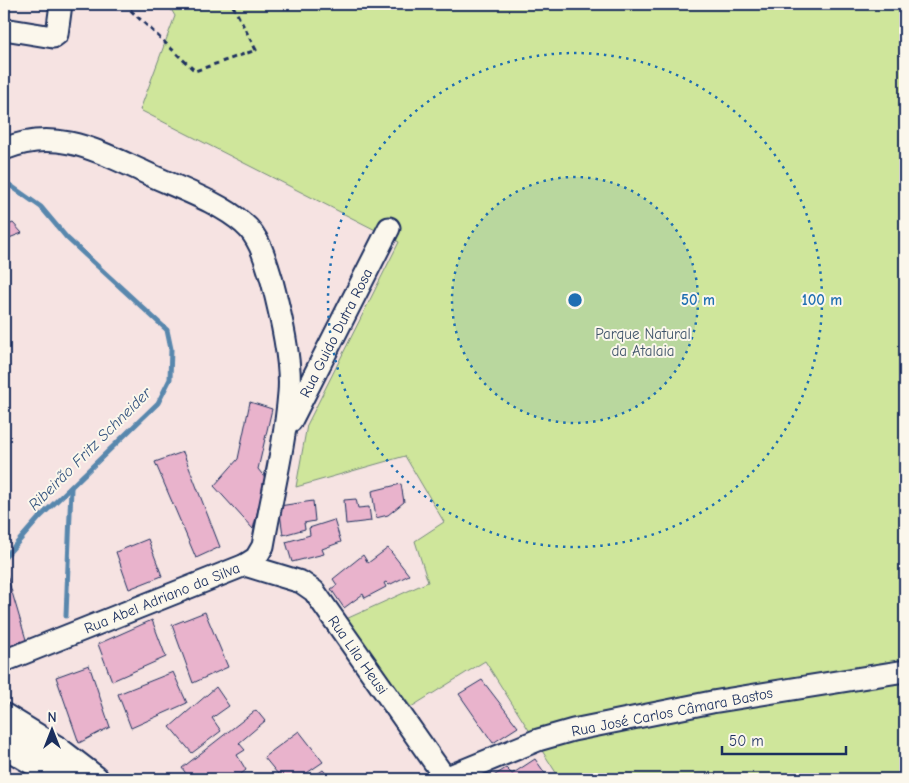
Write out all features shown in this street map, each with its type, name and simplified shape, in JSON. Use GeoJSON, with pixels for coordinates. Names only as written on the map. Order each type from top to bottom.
{"type":"FeatureCollection","features":[{"type":"Feature","properties":{"kind":"main road"},"geometry":{"type":"LineString","coordinates":[[4,717],[56,749],[95,779]]}},
{"type":"Feature","properties":{"kind":"main road"},"geometry":{"type":"LineString","coordinates":[[4,744],[63,779]]}},
{"type":"Feature","properties":{"kind":"street"},"geometry":{"type":"LineString","coordinates":[[4,29],[53,37],[57,34],[59,28],[61,4]]}},
{"type":"Feature","properties":{"kind":"street","name":"Rua Abel Adriano da Silva"},"geometry":{"type":"LineString","coordinates":[[4,149],[21,142],[45,139],[69,142],[112,157],[221,208],[245,224],[259,243],[277,300],[288,363],[289,392],[283,437],[263,546],[256,558],[245,565],[4,661]]}},
{"type":"Feature","properties":{"kind":"street","name":"Rua Guido Dutra Rosa"},"geometry":{"type":"LineString","coordinates":[[283,437],[389,228]]}},
{"type":"Feature","properties":{"kind":"street","name":"Rua Lila Heusi"},"geometry":{"type":"LineString","coordinates":[[245,565],[301,582],[314,591],[446,778]]}},
{"type":"Feature","properties":{"kind":"street","name":"Rua José Carlos Câmara Bastos"},"geometry":{"type":"LineString","coordinates":[[446,778],[538,740],[573,730],[712,702],[905,671]]}},
{"type":"Feature","properties":{"kind":"path"},"geometry":{"type":"LineString","coordinates":[[124,4],[195,71],[256,50],[232,4]]}},
{"type":"Feature","properties":{"kind":"green space","name":"Parque Natural da Atalaia"},"geometry":{"type":"Polygon","coordinates":[[[168,4],[905,4],[905,779],[560,779],[485,661],[411,707],[346,619],[428,582],[415,541],[444,522],[405,456],[296,487],[307,425],[399,242],[140,110],[175,16],[168,4]]]}},
{"type":"Feature","properties":{"kind":"building"},"geometry":{"type":"Polygon","coordinates":[[[13,223],[22,233],[4,240],[4,227],[13,223]]]}},
{"type":"Feature","properties":{"kind":"building"},"geometry":{"type":"Polygon","coordinates":[[[250,402],[272,409],[258,469],[266,479],[253,529],[214,486],[238,459],[250,402]]]}},
{"type":"Feature","properties":{"kind":"building"},"geometry":{"type":"Polygon","coordinates":[[[183,452],[220,547],[196,558],[155,462],[183,452]]]}},
{"type":"Feature","properties":{"kind":"building"},"geometry":{"type":"Polygon","coordinates":[[[401,484],[404,502],[388,515],[376,518],[372,491],[401,484]]]}},
{"type":"Feature","properties":{"kind":"building"},"geometry":{"type":"Polygon","coordinates":[[[356,499],[358,508],[369,507],[371,521],[346,524],[344,500],[356,499]]]}},
{"type":"Feature","properties":{"kind":"building"},"geometry":{"type":"Polygon","coordinates":[[[313,501],[315,521],[304,523],[305,529],[283,535],[279,506],[313,501]]]}},
{"type":"Feature","properties":{"kind":"building"},"geometry":{"type":"Polygon","coordinates":[[[334,520],[341,542],[322,549],[324,554],[292,562],[286,542],[310,535],[309,528],[334,520]]]}},
{"type":"Feature","properties":{"kind":"building"},"geometry":{"type":"Polygon","coordinates":[[[148,539],[162,576],[129,589],[116,552],[148,539]]]}},
{"type":"Feature","properties":{"kind":"building"},"geometry":{"type":"Polygon","coordinates":[[[388,548],[409,575],[389,585],[386,582],[384,583],[386,587],[365,598],[363,594],[344,608],[331,589],[337,585],[333,579],[363,555],[368,563],[388,548]]]}},
{"type":"Feature","properties":{"kind":"building"},"geometry":{"type":"Polygon","coordinates":[[[6,572],[27,643],[4,652],[4,575],[6,572]]]}},
{"type":"Feature","properties":{"kind":"building"},"geometry":{"type":"Polygon","coordinates":[[[205,612],[228,667],[193,683],[172,625],[205,612]]]}},
{"type":"Feature","properties":{"kind":"building"},"geometry":{"type":"Polygon","coordinates":[[[152,620],[166,657],[112,681],[98,644],[152,620]]]}},
{"type":"Feature","properties":{"kind":"building"},"geometry":{"type":"Polygon","coordinates":[[[89,665],[110,727],[79,743],[56,677],[89,665]]]}},
{"type":"Feature","properties":{"kind":"building"},"geometry":{"type":"Polygon","coordinates":[[[173,672],[187,703],[131,728],[118,694],[173,672]]]}},
{"type":"Feature","properties":{"kind":"building"},"geometry":{"type":"Polygon","coordinates":[[[482,680],[518,727],[493,743],[459,694],[482,680]]]}},
{"type":"Feature","properties":{"kind":"building"},"geometry":{"type":"Polygon","coordinates":[[[216,687],[229,706],[212,718],[221,731],[192,753],[170,727],[216,687]]]}},
{"type":"Feature","properties":{"kind":"building"},"geometry":{"type":"Polygon","coordinates":[[[256,710],[265,721],[239,743],[245,750],[237,755],[246,770],[235,779],[190,779],[182,768],[256,710]]]}},
{"type":"Feature","properties":{"kind":"building"},"geometry":{"type":"Polygon","coordinates":[[[299,731],[323,762],[298,779],[282,779],[264,757],[299,731]]]}},
{"type":"Feature","properties":{"kind":"building"},"geometry":{"type":"Polygon","coordinates":[[[535,759],[549,779],[489,779],[506,768],[512,774],[535,759]]]}},
{"type":"Feature","properties":{"kind":"building"},"geometry":{"type":"Polygon","coordinates":[[[323,770],[331,779],[310,779],[323,770]]]}},
{"type":"Feature","properties":{"kind":"waterway","name":"Ribeirão Fritz Schneider"},"geometry":{"type":"LineString","coordinates":[[4,181],[41,207],[67,238],[167,330],[171,349],[170,379],[158,403],[39,518],[4,558]]}},
{"type":"Feature","properties":{"kind":"waterway"},"geometry":{"type":"LineString","coordinates":[[66,616],[71,488]]}}]}
